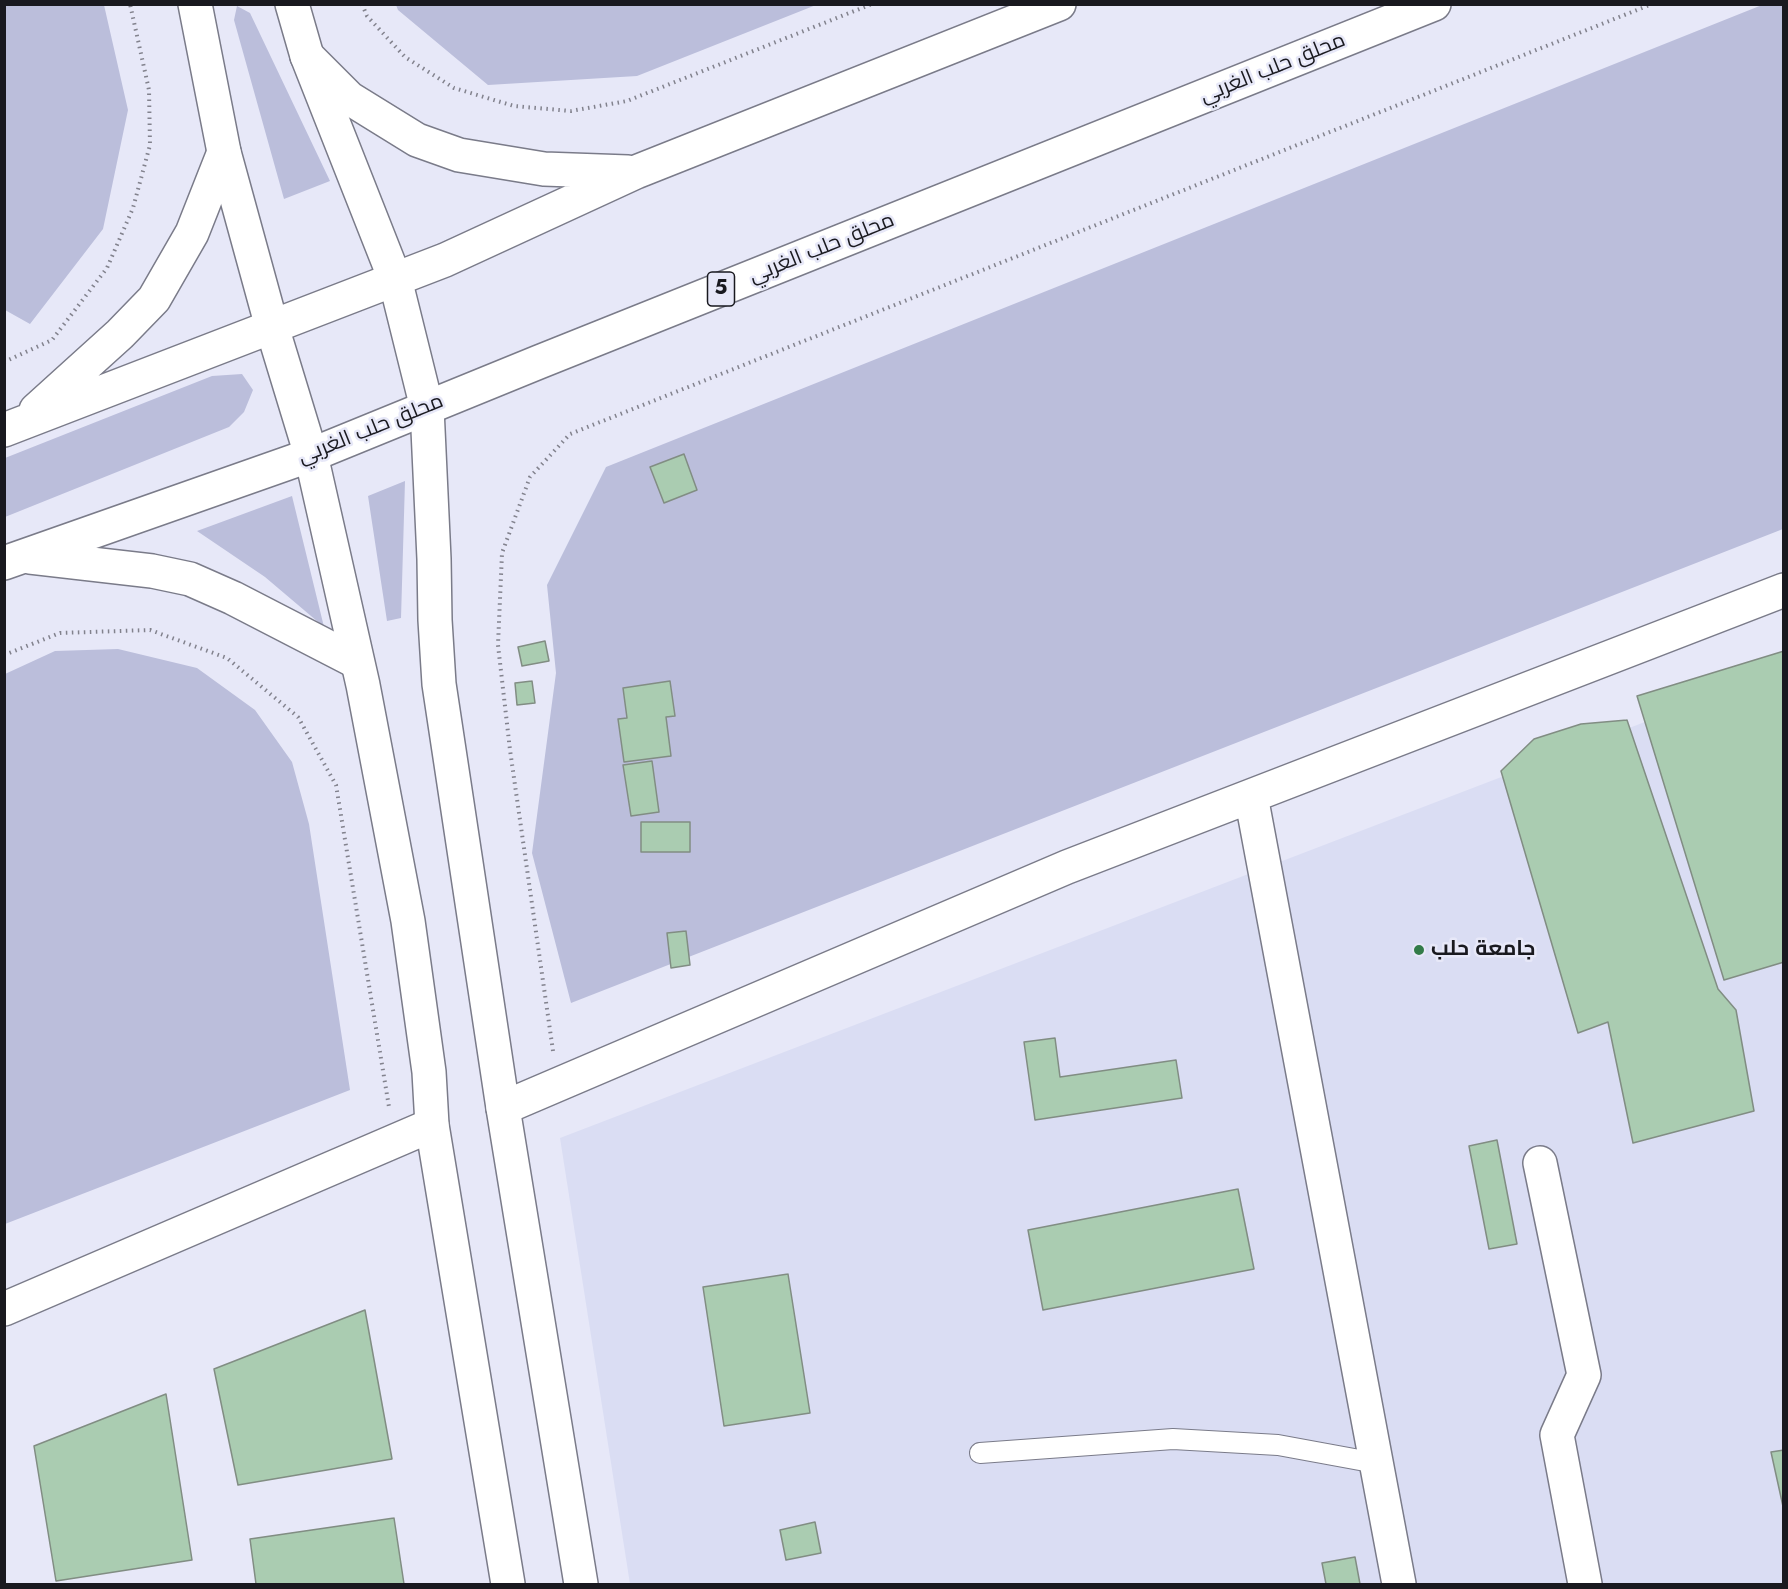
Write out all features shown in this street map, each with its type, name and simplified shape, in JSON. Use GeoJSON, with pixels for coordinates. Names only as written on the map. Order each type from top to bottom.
{"type":"FeatureCollection","features":[{"type":"Feature","properties":{"kind":"main road"},"geometry":{"type":"LineString","coordinates":[[195,4],[224,152],[272,327],[311,455],[363,685],[408,921],[429,1072],[432,1125],[508,1584]]}},
{"type":"Feature","properties":{"kind":"main road"},"geometry":{"type":"LineString","coordinates":[[292,4],[307,56],[396,279],[427,408],[439,684],[503,1108],[581,1584]]}},
{"type":"Feature","properties":{"kind":"main road"},"geometry":{"type":"LineString","coordinates":[[12,427],[445,260],[636,172],[1059,4]]}},
{"type":"Feature","properties":{"kind":"main road","name":"محلق حلب الغربي"},"geometry":{"type":"LineString","coordinates":[[13,560],[240,482],[311,455],[1434,4]]}},
{"type":"Feature","properties":{"kind":"main road"},"geometry":{"type":"LineString","coordinates":[[307,56],[350,98],[417,140],[459,155],[544,169],[636,172]]}},
{"type":"Feature","properties":{"kind":"main road"},"geometry":{"type":"LineString","coordinates":[[12,427],[120,334],[154,299],[192,233],[224,152]]}},
{"type":"Feature","properties":{"kind":"main road"},"geometry":{"type":"LineString","coordinates":[[13,560],[152,571],[190,579],[233,598],[357,662]]}},
{"type":"Feature","properties":{"kind":"main road"},"geometry":{"type":"LineString","coordinates":[[503,1108],[1066,867],[1784,590]]}},
{"type":"Feature","properties":{"kind":"main road"},"geometry":{"type":"LineString","coordinates":[[1251,796],[1399,1584]]}},
{"type":"Feature","properties":{"kind":"main road"},"geometry":{"type":"LineString","coordinates":[[4,1309],[432,1125]]}},
{"type":"Feature","properties":{"kind":"main road"},"geometry":{"type":"LineString","coordinates":[[1540,1163],[1584,1375],[1557,1435],[1585,1584]]}},
{"type":"Feature","properties":{"kind":"lane"},"geometry":{"type":"LineString","coordinates":[[980,1453],[1173,1439],[1278,1445],[1377,1463]]}},
{"type":"Feature","properties":{"kind":"path"},"geometry":{"type":"LineString","coordinates":[[4,362],[52,340],[107,268],[133,208],[150,145],[149,90],[129,4]]}},
{"type":"Feature","properties":{"kind":"path"},"geometry":{"type":"LineString","coordinates":[[362,4],[367,16],[405,57],[454,88],[514,106],[571,111],[627,101],[872,4]]}},
{"type":"Feature","properties":{"kind":"path"},"geometry":{"type":"LineString","coordinates":[[558,1085],[510,750],[498,645],[502,553],[530,477],[570,434],[1652,4]]}},
{"type":"Feature","properties":{"kind":"path"},"geometry":{"type":"LineString","coordinates":[[4,655],[60,633],[150,630],[227,658],[298,717],[336,785],[394,1141]]}},
{"type":"Feature","properties":{"kind":"shaded area"},"geometry":{"type":"Polygon","coordinates":[[[4,5],[104,5],[128,110],[103,229],[30,324],[5,310],[4,5]]]}},
{"type":"Feature","properties":{"kind":"shaded area"},"geometry":{"type":"Polygon","coordinates":[[[396,5],[816,5],[637,76],[488,85],[398,10],[396,5]]]}},
{"type":"Feature","properties":{"kind":"shaded area"},"geometry":{"type":"Polygon","coordinates":[[[1762,5],[1783,5],[1783,529],[571,1003],[532,853],[556,673],[547,585],[606,467],[1762,5]]]}},
{"type":"Feature","properties":{"kind":"shaded area"},"geometry":{"type":"Polygon","coordinates":[[[237,6],[250,13],[330,181],[284,199],[234,20],[237,6]]]}},
{"type":"Feature","properties":{"kind":"shaded area"},"geometry":{"type":"Polygon","coordinates":[[[242,374],[253,390],[244,412],[229,427],[5,517],[5,458],[212,376],[242,374]]]}},
{"type":"Feature","properties":{"kind":"shaded area"},"geometry":{"type":"Polygon","coordinates":[[[405,481],[401,618],[387,621],[368,496],[405,481]]]}},
{"type":"Feature","properties":{"kind":"shaded area"},"geometry":{"type":"Polygon","coordinates":[[[292,496],[324,627],[265,577],[197,531],[292,496]]]}},
{"type":"Feature","properties":{"kind":"shaded area"},"geometry":{"type":"Polygon","coordinates":[[[118,649],[197,668],[255,710],[292,762],[309,824],[350,1090],[5,1224],[5,674],[55,651],[118,649]]]}},
{"type":"Feature","properties":{"kind":"shaded area","name":"جامعة حلب"},"geometry":{"type":"Polygon","coordinates":[[[1783,669],[1783,1584],[630,1584],[560,1138],[1783,669]]]}},
{"type":"Feature","properties":{"kind":"building"},"geometry":{"type":"Polygon","coordinates":[[[684,454],[697,490],[664,503],[650,467],[684,454]]]}},
{"type":"Feature","properties":{"kind":"building"},"geometry":{"type":"Polygon","coordinates":[[[545,641],[549,661],[522,666],[518,647],[545,641]]]}},
{"type":"Feature","properties":{"kind":"building"},"geometry":{"type":"Polygon","coordinates":[[[1784,651],[1784,962],[1724,980],[1637,696],[1784,651]]]}},
{"type":"Feature","properties":{"kind":"building"},"geometry":{"type":"Polygon","coordinates":[[[532,681],[535,703],[517,705],[515,683],[532,681]]]}},
{"type":"Feature","properties":{"kind":"building"},"geometry":{"type":"Polygon","coordinates":[[[670,681],[675,716],[666,717],[671,756],[624,762],[618,719],[627,718],[623,688],[670,681]]]}},
{"type":"Feature","properties":{"kind":"building"},"geometry":{"type":"Polygon","coordinates":[[[1627,720],[1718,989],[1736,1010],[1754,1111],[1633,1143],[1608,1022],[1578,1033],[1501,771],[1534,739],[1581,724],[1627,720]]]}},
{"type":"Feature","properties":{"kind":"building"},"geometry":{"type":"Polygon","coordinates":[[[652,761],[659,812],[631,816],[623,765],[652,761]]]}},
{"type":"Feature","properties":{"kind":"building"},"geometry":{"type":"Polygon","coordinates":[[[641,822],[690,822],[690,852],[641,852],[641,822]]]}},
{"type":"Feature","properties":{"kind":"building"},"geometry":{"type":"Polygon","coordinates":[[[686,931],[690,965],[671,968],[667,933],[686,931]]]}},
{"type":"Feature","properties":{"kind":"building"},"geometry":{"type":"Polygon","coordinates":[[[1055,1038],[1060,1077],[1176,1060],[1182,1098],[1035,1120],[1024,1042],[1055,1038]]]}},
{"type":"Feature","properties":{"kind":"building"},"geometry":{"type":"Polygon","coordinates":[[[1497,1140],[1517,1244],[1489,1249],[1469,1146],[1497,1140]]]}},
{"type":"Feature","properties":{"kind":"building"},"geometry":{"type":"Polygon","coordinates":[[[1238,1189],[1254,1269],[1043,1310],[1028,1230],[1238,1189]]]}},
{"type":"Feature","properties":{"kind":"building"},"geometry":{"type":"Polygon","coordinates":[[[788,1274],[810,1413],[724,1426],[703,1287],[788,1274]]]}},
{"type":"Feature","properties":{"kind":"building"},"geometry":{"type":"Polygon","coordinates":[[[365,1310],[392,1459],[238,1485],[214,1369],[365,1310]]]}},
{"type":"Feature","properties":{"kind":"building"},"geometry":{"type":"Polygon","coordinates":[[[166,1394],[192,1560],[56,1581],[34,1446],[166,1394]]]}},
{"type":"Feature","properties":{"kind":"building"},"geometry":{"type":"Polygon","coordinates":[[[1784,1450],[1784,1511],[1771,1452],[1784,1450]]]}},
{"type":"Feature","properties":{"kind":"building"},"geometry":{"type":"Polygon","coordinates":[[[394,1518],[404,1584],[256,1584],[250,1539],[394,1518]]]}},
{"type":"Feature","properties":{"kind":"building"},"geometry":{"type":"Polygon","coordinates":[[[815,1522],[821,1553],[786,1560],[780,1530],[815,1522]]]}},
{"type":"Feature","properties":{"kind":"building"},"geometry":{"type":"Polygon","coordinates":[[[1355,1557],[1360,1584],[1326,1584],[1322,1563],[1355,1557]]]}},
{"type":"Feature","properties":{"kind":"place","name":"جامعة حلب"},"geometry":{"type":"Point","coordinates":[1419,950]}}]}
